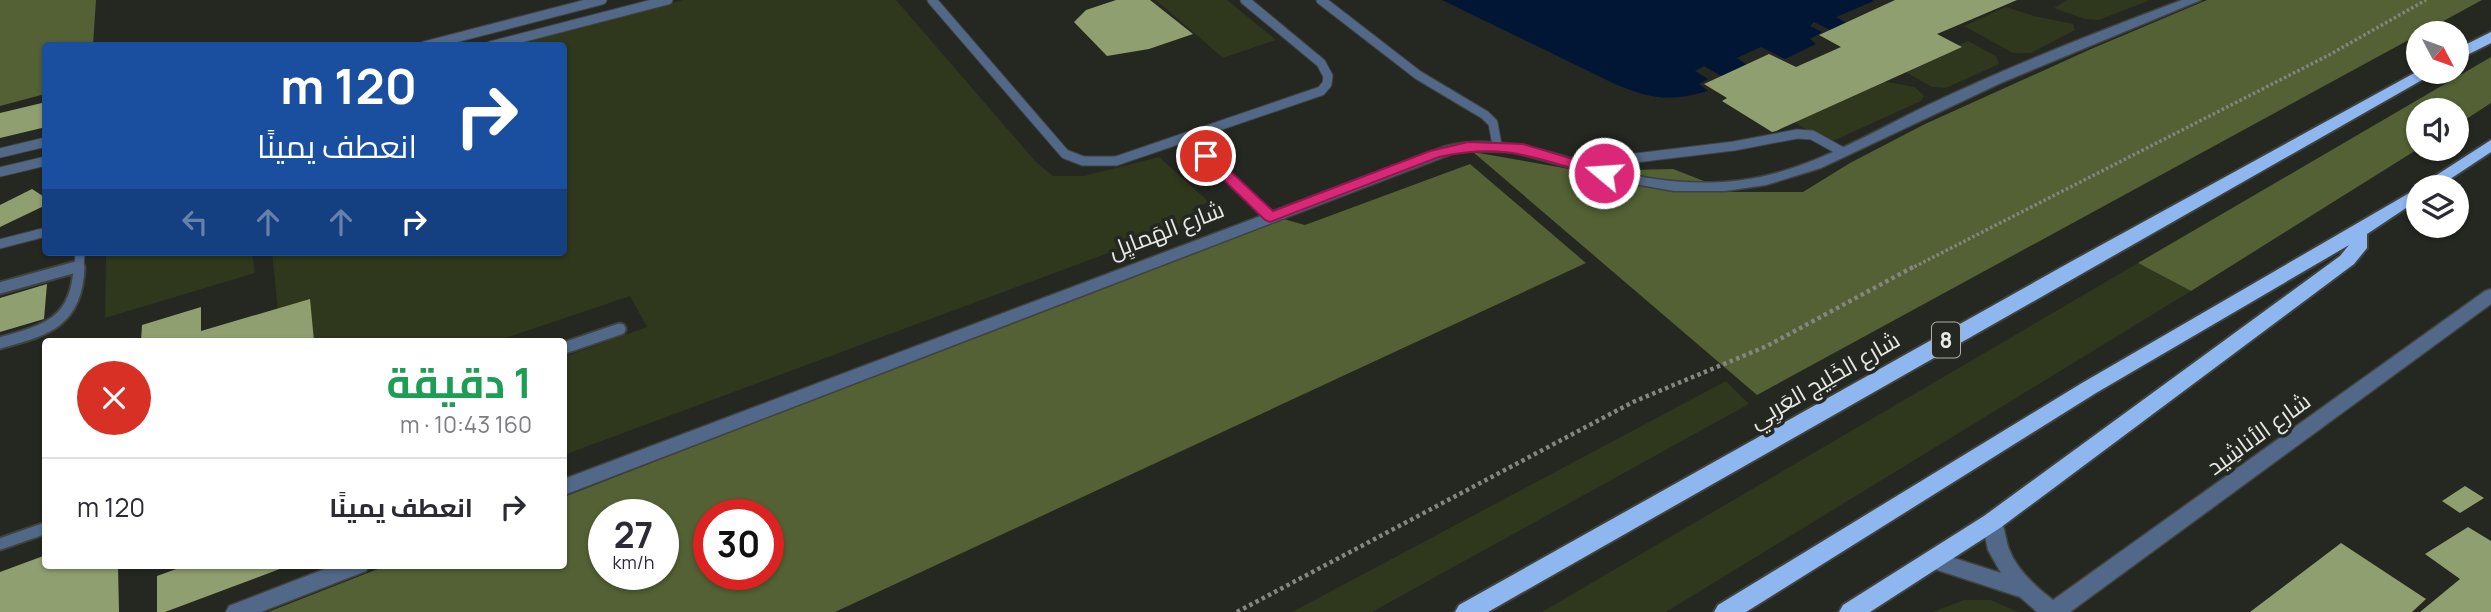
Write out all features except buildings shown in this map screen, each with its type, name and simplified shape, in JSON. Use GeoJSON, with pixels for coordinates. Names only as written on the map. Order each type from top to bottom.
{"type":"FeatureCollection","features":[{"type":"Feature","properties":{"kind":"highway"},"geometry":{"type":"LineString","coordinates":[[2469,49],[2491,37]]}},
{"type":"Feature","properties":{"kind":"highway","name":"شارع الخَلِيج العَربِي"},"geometry":{"type":"LineString","coordinates":[[1467,612],[2081,264],[2406,84]]}},
{"type":"Feature","properties":{"kind":"highway"},"geometry":{"type":"LineString","coordinates":[[2445,175],[2491,145]]}},
{"type":"Feature","properties":{"kind":"highway"},"geometry":{"type":"LineString","coordinates":[[1726,612],[2090,388],[2358,232],[2406,200]]}},
{"type":"Feature","properties":{"kind":"highway"},"geometry":{"type":"LineString","coordinates":[[1851,612],[1992,522],[2357,253],[2360,245],[2358,232]]}},
{"type":"Feature","properties":{"kind":"street","name":"شارع الهَمايِل"},"geometry":{"type":"LineString","coordinates":[[567,486],[1435,154],[1468,146],[1497,145],[1542,152],[1594,170],[1658,184],[1700,187],[1741,185],[1791,173],[2010,75],[2194,0]]}},
{"type":"Feature","properties":{"kind":"street","name":"شارع الأناشِيد"},"geometry":{"type":"LineString","coordinates":[[2053,612],[2491,295]]}},
{"type":"Feature","properties":{"kind":"street"},"geometry":{"type":"LineString","coordinates":[[1992,522],[1998,549],[2025,590],[2053,612]]}},
{"type":"Feature","properties":{"kind":"street"},"geometry":{"type":"LineString","coordinates":[[1934,561],[2025,590]]}},
{"type":"Feature","properties":{"kind":"street"},"geometry":{"type":"LineString","coordinates":[[237,612],[349,569]]}},
{"type":"Feature","properties":{"kind":"lane"},"geometry":{"type":"LineString","coordinates":[[439,42],[602,0]]}},
{"type":"Feature","properties":{"kind":"lane"},"geometry":{"type":"LineString","coordinates":[[505,42],[668,0]]}},
{"type":"Feature","properties":{"kind":"lane"},"geometry":{"type":"LineString","coordinates":[[932,0],[1060,148],[1073,158],[1093,163],[1116,162],[1188,139],[1316,95],[1326,88],[1330,79],[1328,71],[1321,63],[1245,0]]}},
{"type":"Feature","properties":{"kind":"lane"},"geometry":{"type":"LineString","coordinates":[[1321,0],[1418,75],[1485,115],[1493,123],[1497,145]]}},
{"type":"Feature","properties":{"kind":"lane"},"geometry":{"type":"LineString","coordinates":[[1594,170],[1627,159],[1734,146],[1797,134],[1812,135],[1841,152]]}},
{"type":"Feature","properties":{"kind":"lane"},"geometry":{"type":"LineString","coordinates":[[1188,139],[1270,217]]}},
{"type":"Feature","properties":{"kind":"lane"},"geometry":{"type":"LineString","coordinates":[[0,153],[42,143]]}},
{"type":"Feature","properties":{"kind":"lane"},"geometry":{"type":"LineString","coordinates":[[0,172],[42,162]]}},
{"type":"Feature","properties":{"kind":"lane"},"geometry":{"type":"LineString","coordinates":[[0,244],[42,233]]}},
{"type":"Feature","properties":{"kind":"lane"},"geometry":{"type":"LineString","coordinates":[[0,343],[46,327],[69,310],[74,301],[80,256]]}},
{"type":"Feature","properties":{"kind":"lane"},"geometry":{"type":"LineString","coordinates":[[0,288],[79,267]]}},
{"type":"Feature","properties":{"kind":"lane"},"geometry":{"type":"LineString","coordinates":[[567,347],[620,329]]}},
{"type":"Feature","properties":{"kind":"lane"},"geometry":{"type":"LineString","coordinates":[[0,544],[42,529]]}},
{"type":"Feature","properties":{"kind":"path"},"geometry":{"type":"LineString","coordinates":[[1237,612],[1633,402],[1767,346],[1965,239],[2329,55],[2426,0]]}},
{"type":"Feature","properties":{"kind":"green space"},"geometry":{"type":"Polygon","coordinates":[[[0,0],[96,0],[93,42],[42,42],[42,95],[0,106],[0,0]]]}},
{"type":"Feature","properties":{"kind":"green space"},"geometry":{"type":"Polygon","coordinates":[[[683,0],[896,0],[1036,162],[1053,176],[1084,176],[1159,157],[1209,202],[1192,209],[1200,219],[567,454],[567,356],[647,327],[630,296],[506,338],[281,338],[272,256],[567,256],[567,42],[522,42],[683,0]]]}},
{"type":"Feature","properties":{"kind":"green space"},"geometry":{"type":"Polygon","coordinates":[[[1156,0],[1227,0],[1276,40],[1223,58],[1156,0]]]}},
{"type":"Feature","properties":{"kind":"green space"},"geometry":{"type":"Polygon","coordinates":[[[2067,0],[2148,1],[2099,20],[2085,19],[2054,8],[2067,0]]]}},
{"type":"Feature","properties":{"kind":"green space"},"geometry":{"type":"Polygon","coordinates":[[[2207,0],[2482,0],[2443,21],[2406,21],[2406,41],[1757,395],[1473,152],[1581,171],[1673,169],[1732,192],[1803,192],[1850,163],[1925,124],[2207,0]]]}},
{"type":"Feature","properties":{"kind":"green space"},"geometry":{"type":"Polygon","coordinates":[[[2006,7],[2073,24],[2075,30],[2031,53],[2013,53],[1964,26],[2006,7]]]}},
{"type":"Feature","properties":{"kind":"green space"},"geometry":{"type":"Polygon","coordinates":[[[1968,41],[1996,56],[1999,64],[1946,88],[1932,87],[1902,70],[1968,41]]]}},
{"type":"Feature","properties":{"kind":"green space"},"geometry":{"type":"Polygon","coordinates":[[[2491,57],[2491,103],[2469,117],[2469,98],[2421,98],[2445,84],[2469,84],[2469,70],[2491,57]]]}},
{"type":"Feature","properties":{"kind":"green space"},"geometry":{"type":"Polygon","coordinates":[[[1882,81],[1915,87],[1924,96],[1921,101],[1835,140],[1822,139],[1794,122],[1882,81]]]}},
{"type":"Feature","properties":{"kind":"green space"},"geometry":{"type":"Polygon","coordinates":[[[2406,107],[2406,157],[2191,291],[2138,263],[2406,107]]]}},
{"type":"Feature","properties":{"kind":"green space"},"geometry":{"type":"Polygon","coordinates":[[[1470,164],[1586,263],[835,612],[268,612],[378,569],[567,569],[567,496],[1280,218],[1305,225],[1470,164]]]}},
{"type":"Feature","properties":{"kind":"green space"},"geometry":{"type":"Polygon","coordinates":[[[106,256],[253,256],[255,273],[105,318],[106,256]]]}},
{"type":"Feature","properties":{"kind":"green space"},"geometry":{"type":"Polygon","coordinates":[[[2138,263],[2191,291],[1666,612],[1542,612],[2138,263]]]}},
{"type":"Feature","properties":{"kind":"green space"},"geometry":{"type":"Polygon","coordinates":[[[1726,381],[1749,404],[1372,612],[1292,612],[1726,381]]]}},
{"type":"Feature","properties":{"kind":"green space"},"geometry":{"type":"Polygon","coordinates":[[[1964,600],[1991,600],[2018,612],[1933,612],[1964,600]]]}},
{"type":"Feature","properties":{"kind":"water"},"geometry":{"type":"Polygon","coordinates":[[[1442,0],[1874,1],[1836,17],[1852,26],[1838,34],[1814,22],[1810,26],[1822,32],[1810,39],[1816,44],[1785,59],[1761,47],[1737,58],[1753,69],[1728,80],[1704,66],[1695,71],[1708,79],[1699,84],[1708,91],[1671,98],[1650,96],[1615,84],[1442,0]]]}},
{"type":"Feature","properties":{"kind":"route"},"geometry":{"type":"LineString","coordinates":[[1206,156],[1270,217],[1435,154],[1468,146],[1523,148],[1604,173]]}}]}
